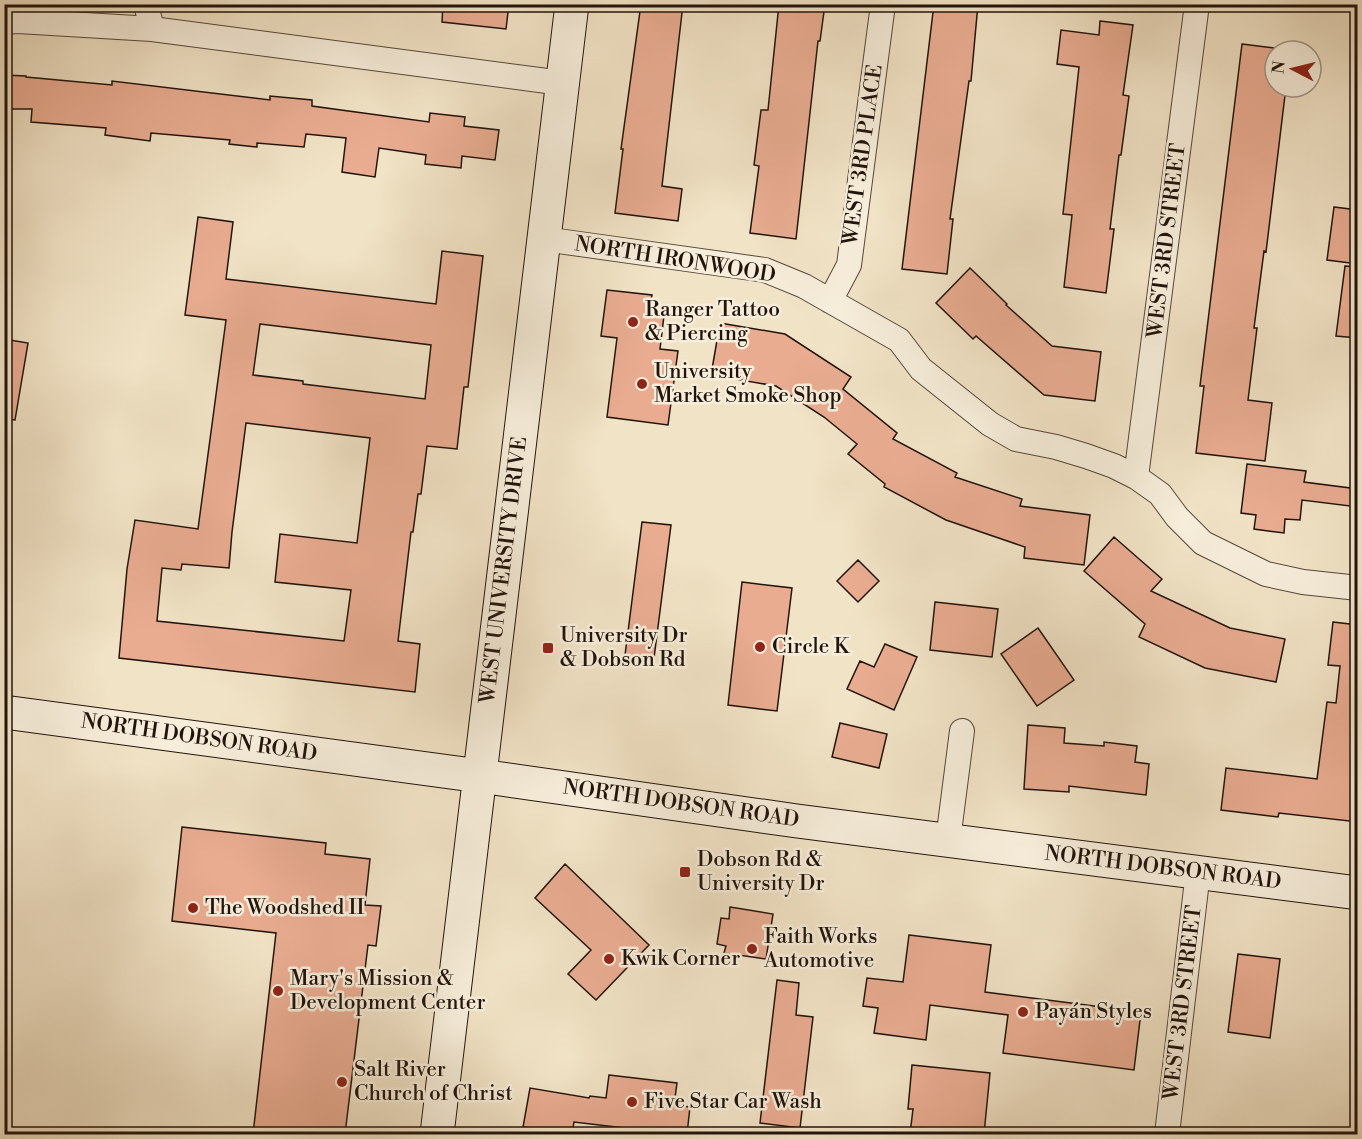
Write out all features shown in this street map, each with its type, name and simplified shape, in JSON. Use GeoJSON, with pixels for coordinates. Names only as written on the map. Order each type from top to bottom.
{"type":"FeatureCollection","features":[{"type":"Feature","properties":{"kind":"main road","name":"WEST UNIVERSITY DRIVE"},"geometry":{"type":"LineString","coordinates":[[437,1134],[572,4]]}},
{"type":"Feature","properties":{"kind":"main road","name":"NORTH DOBSON ROAD"},"geometry":{"type":"LineString","coordinates":[[4,712],[787,819],[1358,893]]}},
{"type":"Feature","properties":{"kind":"street"},"geometry":{"type":"LineString","coordinates":[[147,4],[152,29]]}},
{"type":"Feature","properties":{"kind":"street","name":"WEST 3RD PLACE"},"geometry":{"type":"LineString","coordinates":[[830,301],[849,265],[883,4]]}},
{"type":"Feature","properties":{"kind":"street","name":"WEST 3RD STREET"},"geometry":{"type":"LineString","coordinates":[[1136,477],[1197,4]]}},
{"type":"Feature","properties":{"kind":"street"},"geometry":{"type":"LineString","coordinates":[[4,22],[152,29],[562,83]]}},
{"type":"Feature","properties":{"kind":"street","name":"NORTH IRONWOOD"},"geometry":{"type":"LineString","coordinates":[[544,239],[765,270],[804,286],[899,340],[921,369],[990,424],[1016,439],[1086,456],[1114,465],[1136,477],[1160,494],[1177,517],[1203,543],[1223,554],[1266,574],[1303,582],[1358,588]]}},
{"type":"Feature","properties":{"kind":"street"},"geometry":{"type":"LineString","coordinates":[[948,840],[962,731]]}},
{"type":"Feature","properties":{"kind":"street","name":"WEST 3RD STREET"},"geometry":{"type":"LineString","coordinates":[[1167,1134],[1198,872]]}},
{"type":"Feature","properties":{"kind":"building"},"geometry":{"type":"Polygon","coordinates":[[[443,4],[509,4],[506,29],[442,22],[443,4]]]}},
{"type":"Feature","properties":{"kind":"building"},"geometry":{"type":"Polygon","coordinates":[[[641,4],[683,4],[662,186],[682,189],[678,221],[615,213],[623,149],[621,149],[641,4]]]}},
{"type":"Feature","properties":{"kind":"building"},"geometry":{"type":"Polygon","coordinates":[[[779,4],[825,4],[820,41],[818,41],[796,239],[750,233],[759,166],[754,165],[761,110],[768,110],[779,4]]]}},
{"type":"Feature","properties":{"kind":"building"},"geometry":{"type":"Polygon","coordinates":[[[934,4],[978,4],[971,81],[969,81],[950,219],[953,219],[947,274],[902,269],[934,4]]]}},
{"type":"Feature","properties":{"kind":"building"},"geometry":{"type":"Polygon","coordinates":[[[1100,21],[1133,25],[1123,95],[1129,96],[1110,229],[1114,229],[1106,293],[1064,287],[1072,215],[1063,214],[1079,67],[1057,64],[1061,30],[1099,35],[1100,21]]]}},
{"type":"Feature","properties":{"kind":"building"},"geometry":{"type":"Polygon","coordinates":[[[1242,44],[1263,47],[1263,99],[1285,99],[1266,252],[1264,251],[1254,328],[1257,328],[1248,400],[1272,403],[1265,461],[1196,453],[1204,386],[1200,386],[1242,44]]]}},
{"type":"Feature","properties":{"kind":"building"},"geometry":{"type":"Polygon","coordinates":[[[4,75],[112,85],[112,81],[270,100],[270,96],[312,100],[312,106],[429,122],[430,113],[465,117],[464,126],[499,130],[495,160],[462,156],[461,168],[425,164],[426,155],[379,148],[375,177],[342,172],[346,138],[306,134],[304,147],[257,143],[257,147],[229,144],[230,140],[151,133],[150,141],[105,135],[106,128],[31,122],[32,109],[4,109],[4,75]]]}},
{"type":"Feature","properties":{"kind":"building"},"geometry":{"type":"Polygon","coordinates":[[[1334,207],[1358,210],[1358,264],[1327,260],[1334,207]]]}},
{"type":"Feature","properties":{"kind":"building"},"geometry":{"type":"Polygon","coordinates":[[[198,217],[233,222],[226,279],[436,304],[442,251],[483,256],[468,387],[464,387],[457,449],[427,446],[421,494],[418,494],[413,532],[411,532],[398,641],[420,644],[415,692],[119,658],[127,569],[135,520],[198,529],[226,320],[185,315],[198,217]],[[260,324],[253,375],[303,381],[303,384],[425,399],[431,345],[260,324]],[[246,423],[229,568],[182,564],[181,570],[162,568],[157,621],[344,641],[351,590],[275,582],[280,534],[357,543],[370,438],[246,423]]]}},
{"type":"Feature","properties":{"kind":"building"},"geometry":{"type":"Polygon","coordinates":[[[1345,266],[1358,267],[1358,338],[1336,336],[1345,266]]]}},
{"type":"Feature","properties":{"kind":"building"},"geometry":{"type":"Polygon","coordinates":[[[970,268],[1006,305],[1052,346],[1101,352],[1095,401],[1044,395],[976,336],[973,339],[936,303],[970,268]]]}},
{"type":"Feature","properties":{"kind":"building","name":"University Market Smoke Shop"},"geometry":{"type":"Polygon","coordinates":[[[607,290],[652,295],[650,305],[665,307],[660,349],[678,351],[668,425],[607,417],[617,338],[601,336],[607,290]]]}},
{"type":"Feature","properties":{"kind":"building"},"geometry":{"type":"Polygon","coordinates":[[[720,323],[785,334],[851,377],[843,389],[897,433],[893,439],[957,473],[955,477],[1022,499],[1020,506],[1090,515],[1084,565],[1024,558],[1025,547],[946,520],[884,487],[885,484],[848,454],[857,444],[824,417],[776,386],[711,375],[720,323]]]}},
{"type":"Feature","properties":{"kind":"building"},"geometry":{"type":"Polygon","coordinates":[[[4,339],[28,343],[15,420],[4,419],[4,339]]]}},
{"type":"Feature","properties":{"kind":"building"},"geometry":{"type":"Polygon","coordinates":[[[1247,464],[1306,471],[1304,482],[1358,489],[1358,507],[1302,500],[1300,520],[1285,519],[1284,533],[1254,529],[1256,515],[1241,513],[1247,464]]]}},
{"type":"Feature","properties":{"kind":"building"},"geometry":{"type":"Polygon","coordinates":[[[642,522],[671,525],[653,666],[624,663],[642,522]]]}},
{"type":"Feature","properties":{"kind":"building"},"geometry":{"type":"Polygon","coordinates":[[[1114,537],[1162,579],[1151,591],[1230,628],[1285,639],[1276,682],[1205,668],[1139,637],[1145,624],[1084,571],[1114,537]]]}},
{"type":"Feature","properties":{"kind":"building"},"geometry":{"type":"Polygon","coordinates":[[[858,560],[879,581],[858,602],[837,581],[858,560]]]}},
{"type":"Feature","properties":{"kind":"building","name":"Circle K"},"geometry":{"type":"Polygon","coordinates":[[[742,582],[792,588],[777,711],[728,705],[742,582]]]}},
{"type":"Feature","properties":{"kind":"building"},"geometry":{"type":"Polygon","coordinates":[[[935,602],[998,609],[992,657],[930,650],[935,602]]]}},
{"type":"Feature","properties":{"kind":"building"},"geometry":{"type":"Polygon","coordinates":[[[1333,622],[1358,625],[1358,822],[1279,813],[1278,817],[1221,810],[1226,768],[1317,779],[1327,702],[1336,703],[1340,666],[1328,665],[1333,622]]]}},
{"type":"Feature","properties":{"kind":"building"},"geometry":{"type":"Polygon","coordinates":[[[1038,628],[1074,680],[1037,706],[1001,654],[1038,628]]]}},
{"type":"Feature","properties":{"kind":"building"},"geometry":{"type":"Polygon","coordinates":[[[885,644],[917,657],[894,710],[847,689],[860,661],[874,667],[885,644]]]}},
{"type":"Feature","properties":{"kind":"building"},"geometry":{"type":"Polygon","coordinates":[[[840,723],[887,734],[879,768],[832,757],[840,723]]]}},
{"type":"Feature","properties":{"kind":"building"},"geometry":{"type":"Polygon","coordinates":[[[1028,725],[1065,728],[1064,743],[1104,746],[1104,742],[1137,746],[1135,762],[1149,764],[1146,795],[1069,786],[1069,792],[1024,789],[1028,725]]]}},
{"type":"Feature","properties":{"kind":"building"},"geometry":{"type":"Polygon","coordinates":[[[182,827],[326,843],[325,854],[370,859],[365,905],[381,906],[376,946],[368,945],[345,1134],[253,1134],[276,933],[172,921],[182,827]]]}},
{"type":"Feature","properties":{"kind":"building"},"geometry":{"type":"Polygon","coordinates":[[[565,864],[649,945],[596,1000],[568,974],[591,950],[535,898],[565,864]]]}},
{"type":"Feature","properties":{"kind":"building","name":"Faith Works Automotive"},"geometry":{"type":"Polygon","coordinates":[[[730,907],[773,914],[766,959],[724,953],[726,946],[717,944],[721,918],[729,919],[730,907]]]}},
{"type":"Feature","properties":{"kind":"building"},"geometry":{"type":"Polygon","coordinates":[[[909,935],[991,945],[985,992],[1141,1012],[1134,1070],[1003,1053],[1008,1015],[930,1005],[926,1040],[874,1033],[878,1008],[863,1006],[867,978],[903,982],[909,935]]]}},
{"type":"Feature","properties":{"kind":"building"},"geometry":{"type":"Polygon","coordinates":[[[1238,954],[1280,959],[1270,1038],[1228,1032],[1238,954]]]}},
{"type":"Feature","properties":{"kind":"building"},"geometry":{"type":"Polygon","coordinates":[[[777,980],[799,983],[796,1015],[813,1017],[800,1128],[760,1123],[777,980]]]}},
{"type":"Feature","properties":{"kind":"building"},"geometry":{"type":"Polygon","coordinates":[[[912,1065],[990,1073],[984,1134],[910,1134],[913,1109],[908,1109],[912,1065]]]}},
{"type":"Feature","properties":{"kind":"building","name":"Five Star Car Wash"},"geometry":{"type":"Polygon","coordinates":[[[609,1075],[677,1083],[674,1105],[690,1107],[687,1134],[640,1134],[641,1130],[574,1122],[572,1134],[523,1127],[530,1088],[589,1098],[590,1096],[606,1098],[609,1075]]]}},
{"type":"Feature","properties":{"kind":"place","name":"Ranger Tattoo & Piercing"},"geometry":{"type":"Point","coordinates":[633,322]}},
{"type":"Feature","properties":{"kind":"place","name":"University Market Smoke Shop"},"geometry":{"type":"Point","coordinates":[642,384]}},
{"type":"Feature","properties":{"kind":"place","name":"Circle K"},"geometry":{"type":"Point","coordinates":[760,647]}},
{"type":"Feature","properties":{"kind":"place","name":"University Dr & Dobson Rd"},"geometry":{"type":"Point","coordinates":[548,648]}},
{"type":"Feature","properties":{"kind":"place","name":"Dobson Rd & University Dr"},"geometry":{"type":"Point","coordinates":[685,872]}},
{"type":"Feature","properties":{"kind":"place","name":"The Woodshed II"},"geometry":{"type":"Point","coordinates":[193,908]}},
{"type":"Feature","properties":{"kind":"place","name":"Faith Works Automotive"},"geometry":{"type":"Point","coordinates":[752,949]}},
{"type":"Feature","properties":{"kind":"place","name":"Kwik Corner"},"geometry":{"type":"Point","coordinates":[609,959]}},
{"type":"Feature","properties":{"kind":"place","name":"Mary's Mission & Development Center"},"geometry":{"type":"Point","coordinates":[278,991]}},
{"type":"Feature","properties":{"kind":"place","name":"Payán Styles"},"geometry":{"type":"Point","coordinates":[1023,1012]}},
{"type":"Feature","properties":{"kind":"place","name":"Salt River Church of Christ"},"geometry":{"type":"Point","coordinates":[342,1082]}},
{"type":"Feature","properties":{"kind":"place","name":"Five Star Car Wash"},"geometry":{"type":"Point","coordinates":[632,1102]}}]}
